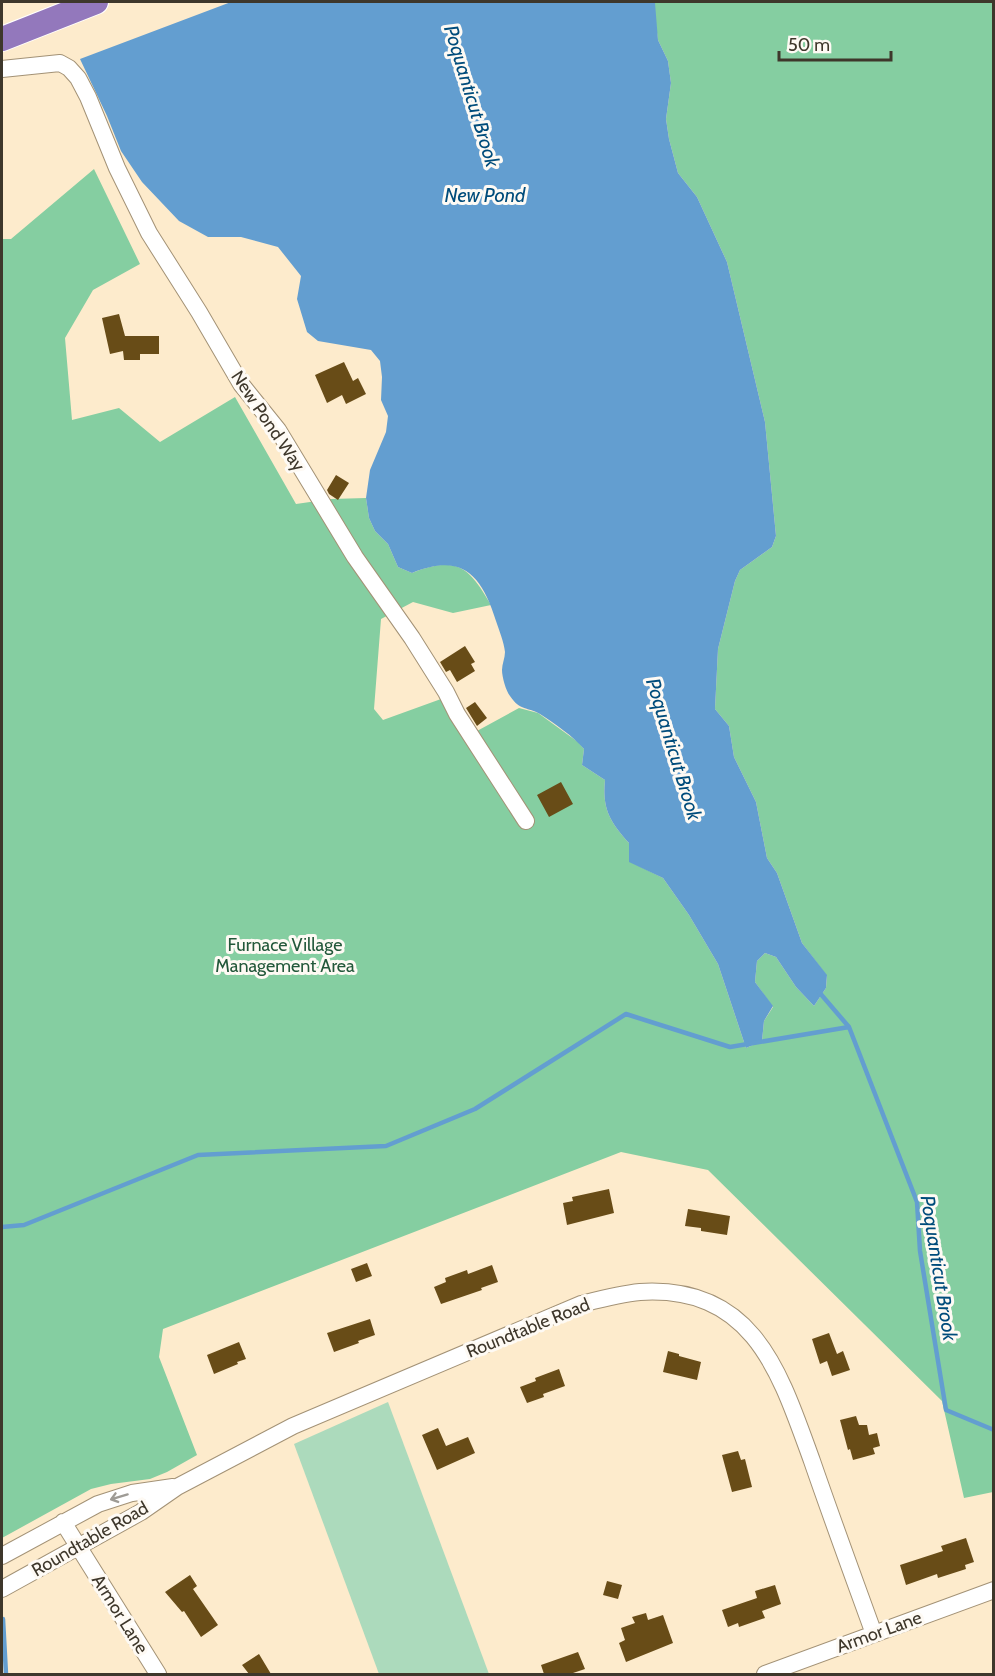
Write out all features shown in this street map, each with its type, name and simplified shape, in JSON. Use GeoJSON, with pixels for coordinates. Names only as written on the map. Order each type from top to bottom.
{"type":"FeatureCollection","features":[{"type":"Feature","properties":{"kind":"highway"},"geometry":{"type":"LineString","coordinates":[[2,39],[96,2]]}},
{"type":"Feature","properties":{"kind":"street","name":"New Pond Way"},"geometry":{"type":"LineString","coordinates":[[2,69],[60,63],[69,68],[78,78],[117,168],[149,233],[241,384],[278,430],[355,556],[412,638],[457,714],[526,821]]}},
{"type":"Feature","properties":{"kind":"street","name":"Roundtable Road"},"geometry":{"type":"LineString","coordinates":[[2,1589],[141,1512],[177,1487],[293,1426],[581,1304],[640,1292],[677,1294],[714,1306],[748,1328],[766,1351],[792,1406],[874,1634]]}},
{"type":"Feature","properties":{"kind":"street","name":"Roundtable Road"},"geometry":{"type":"LineString","coordinates":[[2,1556],[63,1522],[114,1498],[132,1493],[177,1487]]}},
{"type":"Feature","properties":{"kind":"street","name":"Armor Lane"},"geometry":{"type":"LineString","coordinates":[[63,1522],[158,1674]]}},
{"type":"Feature","properties":{"kind":"street","name":"Armor Lane"},"geometry":{"type":"LineString","coordinates":[[765,1674],[993,1590]]}},
{"type":"Feature","properties":{"kind":"green space","name":"Furnace Village Management Area"},"geometry":{"type":"Polygon","coordinates":[[[653,2],[993,2],[993,1492],[964,1498],[942,1401],[708,1170],[621,1152],[163,1329],[159,1357],[197,1455],[150,1479],[91,1489],[2,1538],[2,239],[11,239],[94,169],[140,264],[93,290],[65,338],[72,420],[119,408],[160,442],[235,397],[296,504],[331,499],[366,498],[369,518],[375,531],[388,544],[398,567],[412,573],[440,565],[460,568],[476,581],[491,605],[453,613],[413,602],[381,619],[374,709],[383,720],[441,699],[466,737],[519,708],[538,713],[578,742],[584,749],[582,765],[605,780],[606,807],[612,821],[629,843],[629,861],[663,878],[689,915],[718,964],[746,1048],[762,1041],[764,1021],[773,1007],[755,982],[757,961],[765,953],[776,957],[796,987],[814,1006],[826,988],[827,976],[802,943],[777,873],[767,858],[756,802],[734,757],[729,726],[715,709],[718,649],[735,581],[740,570],[772,547],[776,536],[765,422],[727,262],[697,197],[678,173],[669,139],[666,119],[671,83],[668,61],[658,40],[653,2]]]}},
{"type":"Feature","properties":{"kind":"green space"},"geometry":{"type":"Polygon","coordinates":[[[388,1402],[489,1674],[379,1674],[294,1444],[388,1402]]]}},
{"type":"Feature","properties":{"kind":"water","name":"New Pond"},"geometry":{"type":"Polygon","coordinates":[[[231,2],[655,3],[658,40],[668,61],[671,83],[666,119],[669,139],[678,173],[697,197],[727,262],[765,422],[776,536],[772,547],[740,570],[735,581],[718,649],[715,709],[729,726],[734,757],[756,802],[767,858],[777,873],[802,943],[827,975],[826,988],[814,1006],[796,987],[776,957],[765,953],[757,961],[755,982],[773,1006],[764,1021],[762,1041],[746,1048],[718,964],[689,915],[663,878],[629,862],[629,843],[612,821],[606,807],[605,780],[582,765],[584,749],[546,718],[517,704],[509,694],[502,673],[505,652],[503,640],[490,604],[476,579],[456,567],[444,565],[412,573],[398,567],[388,544],[375,531],[369,518],[366,498],[370,470],[386,432],[388,416],[381,400],[380,361],[371,350],[318,341],[307,332],[297,299],[301,276],[278,247],[241,237],[208,237],[179,221],[142,182],[121,151],[80,59],[231,2]]]}},
{"type":"Feature","properties":{"kind":"building"},"geometry":{"type":"Polygon","coordinates":[[[119,314],[125,336],[159,336],[159,354],[140,354],[140,360],[124,360],[123,351],[110,354],[102,318],[119,314]]]}},
{"type":"Feature","properties":{"kind":"building"},"geometry":{"type":"Polygon","coordinates":[[[344,362],[353,381],[358,378],[366,394],[346,404],[342,395],[327,403],[315,375],[344,362]]]}},
{"type":"Feature","properties":{"kind":"building"},"geometry":{"type":"Polygon","coordinates":[[[336,475],[349,483],[338,500],[327,490],[336,475]]]}},
{"type":"Feature","properties":{"kind":"building"},"geometry":{"type":"Polygon","coordinates":[[[465,646],[475,662],[471,664],[475,671],[457,682],[450,670],[446,672],[440,662],[465,646]]]}},
{"type":"Feature","properties":{"kind":"building"},"geometry":{"type":"Polygon","coordinates":[[[475,702],[487,718],[477,726],[466,708],[475,702]]]}},
{"type":"Feature","properties":{"kind":"building"},"geometry":{"type":"Polygon","coordinates":[[[561,782],[573,804],[549,817],[537,795],[561,782]]]}},
{"type":"Feature","properties":{"kind":"building"},"geometry":{"type":"Polygon","coordinates":[[[609,1189],[614,1213],[567,1225],[563,1203],[573,1201],[572,1197],[609,1189]]]}},
{"type":"Feature","properties":{"kind":"building"},"geometry":{"type":"Polygon","coordinates":[[[688,1209],[730,1216],[727,1235],[685,1226],[688,1209]]]}},
{"type":"Feature","properties":{"kind":"building"},"geometry":{"type":"Polygon","coordinates":[[[367,1263],[372,1276],[356,1282],[351,1269],[367,1263]]]}},
{"type":"Feature","properties":{"kind":"building"},"geometry":{"type":"Polygon","coordinates":[[[492,1265],[498,1282],[441,1304],[434,1287],[446,1282],[445,1278],[467,1270],[468,1274],[492,1265]]]}},
{"type":"Feature","properties":{"kind":"building"},"geometry":{"type":"Polygon","coordinates":[[[370,1319],[375,1335],[334,1352],[327,1333],[370,1319]]]}},
{"type":"Feature","properties":{"kind":"building"},"geometry":{"type":"Polygon","coordinates":[[[829,1333],[837,1354],[843,1351],[850,1370],[832,1376],[827,1361],[820,1364],[812,1339],[829,1333]]]}},
{"type":"Feature","properties":{"kind":"building"},"geometry":{"type":"Polygon","coordinates":[[[239,1342],[246,1359],[214,1374],[207,1355],[239,1342]]]}},
{"type":"Feature","properties":{"kind":"building"},"geometry":{"type":"Polygon","coordinates":[[[668,1351],[701,1362],[697,1380],[663,1372],[668,1351]]]}},
{"type":"Feature","properties":{"kind":"building"},"geometry":{"type":"Polygon","coordinates":[[[559,1369],[565,1386],[527,1403],[520,1387],[536,1381],[535,1378],[559,1369]]]}},
{"type":"Feature","properties":{"kind":"building"},"geometry":{"type":"Polygon","coordinates":[[[856,1416],[859,1425],[867,1425],[869,1435],[877,1433],[880,1446],[873,1448],[875,1454],[853,1460],[840,1420],[856,1416]]]}},
{"type":"Feature","properties":{"kind":"building"},"geometry":{"type":"Polygon","coordinates":[[[438,1428],[446,1446],[468,1437],[475,1453],[437,1470],[422,1435],[438,1428]]]}},
{"type":"Feature","properties":{"kind":"building"},"geometry":{"type":"Polygon","coordinates":[[[738,1451],[741,1460],[745,1459],[752,1487],[732,1492],[722,1455],[738,1451]]]}},
{"type":"Feature","properties":{"kind":"building"},"geometry":{"type":"Polygon","coordinates":[[[966,1538],[974,1562],[965,1565],[966,1569],[938,1578],[937,1574],[906,1585],[900,1565],[943,1551],[941,1546],[966,1538]]]}},
{"type":"Feature","properties":{"kind":"building"},"geometry":{"type":"Polygon","coordinates":[[[190,1575],[197,1586],[193,1589],[218,1625],[201,1637],[184,1611],[182,1612],[165,1592],[190,1575]]]}},
{"type":"Feature","properties":{"kind":"building"},"geometry":{"type":"Polygon","coordinates":[[[607,1581],[622,1585],[618,1599],[603,1595],[607,1581]]]}},
{"type":"Feature","properties":{"kind":"building"},"geometry":{"type":"Polygon","coordinates":[[[775,1585],[781,1604],[762,1611],[765,1618],[739,1627],[738,1623],[728,1627],[722,1610],[757,1598],[755,1591],[775,1585]]]}},
{"type":"Feature","properties":{"kind":"building"},"geometry":{"type":"Polygon","coordinates":[[[646,1613],[648,1620],[663,1615],[673,1643],[626,1662],[619,1643],[625,1640],[621,1628],[635,1623],[632,1617],[646,1613]]]}},
{"type":"Feature","properties":{"kind":"building"},"geometry":{"type":"Polygon","coordinates":[[[578,1652],[585,1669],[570,1674],[544,1674],[541,1665],[578,1652]]]}},
{"type":"Feature","properties":{"kind":"building"},"geometry":{"type":"Polygon","coordinates":[[[259,1654],[271,1674],[249,1674],[242,1665],[259,1654]]]}},
{"type":"Feature","properties":{"kind":"waterway","name":"Poquanticut Brook"},"geometry":{"type":"LineString","coordinates":[[819,992],[849,1027],[917,1202],[920,1251],[946,1410],[994,1430]]}},
{"type":"Feature","properties":{"kind":"waterway"},"geometry":{"type":"LineString","coordinates":[[2,1227],[24,1225],[198,1155],[386,1146],[475,1109],[626,1014],[730,1047],[849,1027]]}},
{"type":"Feature","properties":{"kind":"waterway"},"geometry":{"type":"LineString","coordinates":[[3,1619],[6,1674]]}}]}
